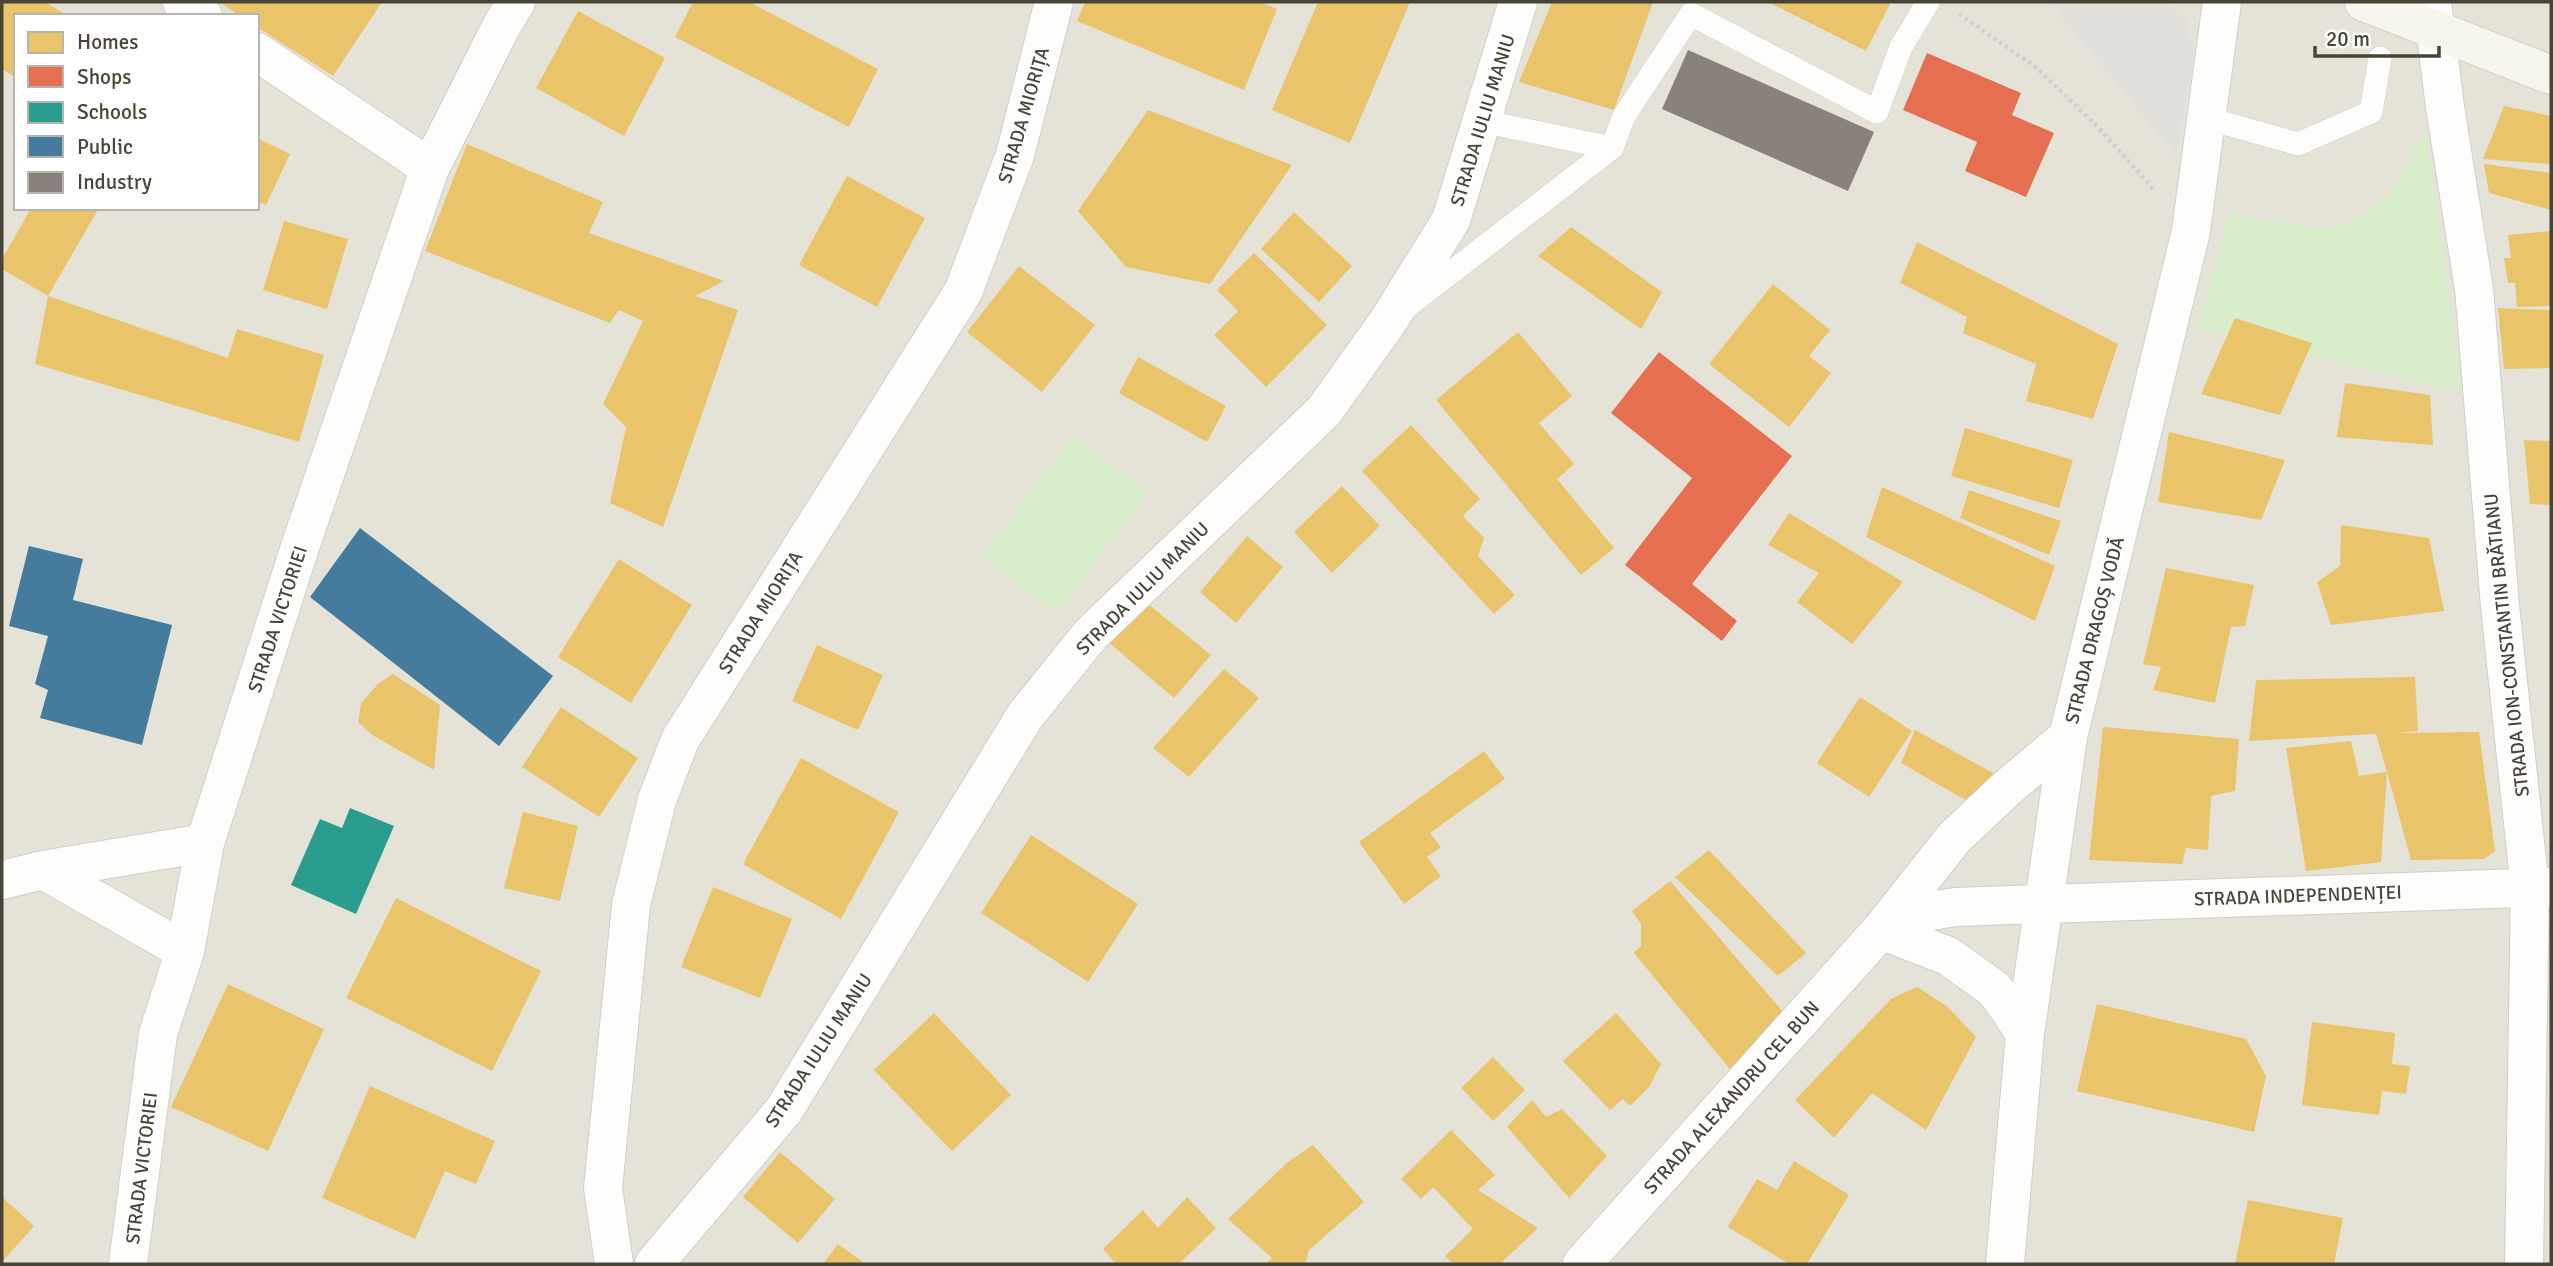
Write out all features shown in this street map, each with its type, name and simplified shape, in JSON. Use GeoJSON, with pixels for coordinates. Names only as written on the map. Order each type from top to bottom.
{"type":"FeatureCollection","features":[{"type":"Feature","properties":{"kind":"main road"},"geometry":{"type":"LineString","coordinates":[[2364,2],[2434,15],[2551,75]]}},
{"type":"Feature","properties":{"kind":"street"},"geometry":{"type":"LineString","coordinates":[[182,2],[200,14]]}},
{"type":"Feature","properties":{"kind":"street","name":"STRADA VICTORIEI"},"geometry":{"type":"LineString","coordinates":[[128,1264],[158,1034],[184,951],[205,843],[300,547],[430,168],[516,2]]}},
{"type":"Feature","properties":{"kind":"street","name":"STRADA MIORIȚA"},"geometry":{"type":"LineString","coordinates":[[614,1264],[603,1188],[631,905],[657,800],[680,740],[963,292],[1015,155],[1054,2]]}},
{"type":"Feature","properties":{"kind":"street","name":"STRADA IULIU MANIU"},"geometry":{"type":"LineString","coordinates":[[654,1264],[784,1110],[1025,716],[1091,634],[1324,411],[1390,320],[1451,220],[1518,2]]}},
{"type":"Feature","properties":{"kind":"street","name":"STRADA DRAGOȘ VODĂ"},"geometry":{"type":"LineString","coordinates":[[2005,1264],[2025,1034],[2068,737],[2191,231],[2222,2]]}},
{"type":"Feature","properties":{"kind":"street","name":"STRADA ION-CONSTANTIN BRĂTIANU"},"geometry":{"type":"LineString","coordinates":[[2434,15],[2445,107],[2474,289],[2500,606],[2541,888],[2524,1264]]}},
{"type":"Feature","properties":{"kind":"street"},"geometry":{"type":"LineString","coordinates":[[259,53],[430,168]]}},
{"type":"Feature","properties":{"kind":"street","name":"STRADA ALEXANDRU CEL BUN"},"geometry":{"type":"LineString","coordinates":[[1582,1264],[1881,930],[1954,838],[2007,788],[2068,737]]}},
{"type":"Feature","properties":{"kind":"street"},"geometry":{"type":"LineString","coordinates":[[2,880],[43,870],[205,843]]}},
{"type":"Feature","properties":{"kind":"street"},"geometry":{"type":"LineString","coordinates":[[43,870],[184,951]]}},
{"type":"Feature","properties":{"kind":"street","name":"STRADA INDEPENDENȚEI"},"geometry":{"type":"LineString","coordinates":[[2044,905],[2541,888]]}},
{"type":"Feature","properties":{"kind":"street","name":"STRADA ALEXANDRU CEL BUN"},"geometry":{"type":"LineString","coordinates":[[1881,930],[1931,911],[1955,907],[2044,905]]}},
{"type":"Feature","properties":{"kind":"street"},"geometry":{"type":"LineString","coordinates":[[1881,930],[1948,956],[1994,989],[2025,1034]]}},
{"type":"Feature","properties":{"kind":"lane"},"geometry":{"type":"LineString","coordinates":[[1390,320],[1612,148],[1624,116],[1690,14],[1877,112],[1901,47],[1928,2]]}},
{"type":"Feature","properties":{"kind":"lane"},"geometry":{"type":"LineString","coordinates":[[2206,118],[2298,144],[2371,111],[2380,58]]}},
{"type":"Feature","properties":{"kind":"lane"},"geometry":{"type":"LineString","coordinates":[[1482,121],[1612,148]]}},
{"type":"Feature","properties":{"kind":"path"},"geometry":{"type":"LineString","coordinates":[[1951,9],[2037,68],[2100,129],[2191,231]]}},
{"type":"Feature","properties":{"kind":"shaded area"},"geometry":{"type":"Polygon","coordinates":[[[2,2],[2551,2],[2551,1264],[2,1264],[2,2]]]}},
{"type":"Feature","properties":{"kind":"shaded area"},"geometry":{"type":"Polygon","coordinates":[[[2050,2],[2164,2],[2186,18],[2194,56],[2176,155],[2050,2]]]}},
{"type":"Feature","properties":{"kind":"green space"},"geometry":{"type":"Polygon","coordinates":[[[2426,130],[2462,392],[2198,328],[2230,213],[2306,227],[2329,228],[2341,225],[2372,210],[2396,188],[2426,130]]]}},
{"type":"Feature","properties":{"kind":"green space"},"geometry":{"type":"Polygon","coordinates":[[[1072,436],[1147,491],[1056,613],[982,558],[1072,436]]]}},
{"type":"Feature","properties":{"kind":"building: Homes"},"geometry":{"type":"Polygon","coordinates":[[[2,2],[46,2],[64,14],[14,14],[14,77],[2,69],[2,2]]]}},
{"type":"Feature","properties":{"kind":"building: Homes"},"geometry":{"type":"Polygon","coordinates":[[[219,2],[382,2],[333,76],[259,28],[259,14],[238,14],[219,2]]]}},
{"type":"Feature","properties":{"kind":"building: Homes"},"geometry":{"type":"Polygon","coordinates":[[[693,2],[749,2],[878,69],[849,127],[675,37],[693,2]]]}},
{"type":"Feature","properties":{"kind":"building: Homes"},"geometry":{"type":"Polygon","coordinates":[[[1085,2],[1260,2],[1277,9],[1244,90],[1077,21],[1085,2]]]}},
{"type":"Feature","properties":{"kind":"building: Homes"},"geometry":{"type":"Polygon","coordinates":[[[1318,2],[1410,2],[1350,143],[1272,110],[1318,2]]]}},
{"type":"Feature","properties":{"kind":"building: Homes"},"geometry":{"type":"Polygon","coordinates":[[[1552,2],[1653,2],[1614,110],[1519,82],[1552,2]]]}},
{"type":"Feature","properties":{"kind":"building: Homes"},"geometry":{"type":"Polygon","coordinates":[[[1768,2],[1891,2],[1866,51],[1768,2]]]}},
{"type":"Feature","properties":{"kind":"building: Homes"},"geometry":{"type":"Polygon","coordinates":[[[578,11],[665,58],[624,136],[536,88],[578,11]]]}},
{"type":"Feature","properties":{"kind":"building: Homes"},"geometry":{"type":"Polygon","coordinates":[[[2504,106],[2551,116],[2551,164],[2483,159],[2504,106]]]}},
{"type":"Feature","properties":{"kind":"building: Homes"},"geometry":{"type":"Polygon","coordinates":[[[1148,110],[1292,165],[1210,284],[1126,267],[1078,211],[1148,110]]]}},
{"type":"Feature","properties":{"kind":"building: Homes"},"geometry":{"type":"Polygon","coordinates":[[[259,139],[290,154],[266,205],[259,202],[259,139]]]}},
{"type":"Feature","properties":{"kind":"building: Homes"},"geometry":{"type":"Polygon","coordinates":[[[467,144],[603,202],[589,233],[724,281],[695,296],[738,310],[663,527],[610,503],[626,427],[603,404],[643,321],[619,310],[610,323],[425,251],[467,144]]]}},
{"type":"Feature","properties":{"kind":"building: Homes"},"geometry":{"type":"Polygon","coordinates":[[[2484,164],[2551,173],[2551,210],[2489,193],[2484,164]]]}},
{"type":"Feature","properties":{"kind":"building: Homes"},"geometry":{"type":"Polygon","coordinates":[[[847,176],[925,218],[877,307],[799,265],[847,176]]]}},
{"type":"Feature","properties":{"kind":"building: Homes"},"geometry":{"type":"Polygon","coordinates":[[[30,210],[98,210],[48,296],[2,269],[2,259],[30,210]]]}},
{"type":"Feature","properties":{"kind":"building: Homes"},"geometry":{"type":"Polygon","coordinates":[[[1294,212],[1352,266],[1319,302],[1261,249],[1294,212]]]}},
{"type":"Feature","properties":{"kind":"building: Homes"},"geometry":{"type":"Polygon","coordinates":[[[284,221],[348,239],[327,309],[263,290],[284,221]]]}},
{"type":"Feature","properties":{"kind":"building: Homes"},"geometry":{"type":"Polygon","coordinates":[[[1571,227],[1662,292],[1641,329],[1538,256],[1571,227]]]}},
{"type":"Feature","properties":{"kind":"building: Homes"},"geometry":{"type":"Polygon","coordinates":[[[2551,231],[2551,306],[2517,307],[2515,283],[2508,283],[2504,258],[2511,258],[2508,235],[2551,231]]]}},
{"type":"Feature","properties":{"kind":"building: Homes"},"geometry":{"type":"Polygon","coordinates":[[[1917,242],[2118,344],[2093,419],[2026,401],[2036,364],[1963,333],[1967,317],[1900,283],[1917,242]]]}},
{"type":"Feature","properties":{"kind":"building: Homes"},"geometry":{"type":"Polygon","coordinates":[[[1254,253],[1327,325],[1266,387],[1214,335],[1238,311],[1217,290],[1254,253]]]}},
{"type":"Feature","properties":{"kind":"building: Homes"},"geometry":{"type":"Polygon","coordinates":[[[1019,266],[1095,325],[1042,392],[967,332],[1019,266]]]}},
{"type":"Feature","properties":{"kind":"building: Homes"},"geometry":{"type":"Polygon","coordinates":[[[1773,284],[1830,330],[1809,356],[1831,373],[1789,427],[1709,364],[1773,284]]]}},
{"type":"Feature","properties":{"kind":"building: Homes"},"geometry":{"type":"Polygon","coordinates":[[[48,296],[228,358],[237,329],[324,355],[299,442],[35,364],[48,296]]]}},
{"type":"Feature","properties":{"kind":"building: Homes"},"geometry":{"type":"Polygon","coordinates":[[[2498,308],[2551,310],[2551,368],[2504,369],[2498,308]]]}},
{"type":"Feature","properties":{"kind":"building: Homes"},"geometry":{"type":"Polygon","coordinates":[[[2235,318],[2312,343],[2280,415],[2201,394],[2235,318]]]}},
{"type":"Feature","properties":{"kind":"building: Homes"},"geometry":{"type":"Polygon","coordinates":[[[1518,332],[1572,396],[1539,423],[1574,464],[1557,479],[1614,548],[1581,575],[1436,400],[1518,332]]]}},
{"type":"Feature","properties":{"kind":"building: Homes"},"geometry":{"type":"Polygon","coordinates":[[[1138,357],[1226,406],[1207,442],[1119,393],[1138,357]]]}},
{"type":"Feature","properties":{"kind":"building: Homes"},"geometry":{"type":"Polygon","coordinates":[[[2345,383],[2430,395],[2433,445],[2337,437],[2345,383]]]}},
{"type":"Feature","properties":{"kind":"building: Homes"},"geometry":{"type":"Polygon","coordinates":[[[1411,425],[1480,499],[1463,516],[1484,538],[1478,556],[1515,595],[1494,614],[1362,471],[1411,425]]]}},
{"type":"Feature","properties":{"kind":"building: Homes"},"geometry":{"type":"Polygon","coordinates":[[[1965,428],[2073,460],[2059,508],[1951,476],[1965,428]]]}},
{"type":"Feature","properties":{"kind":"building: Homes"},"geometry":{"type":"Polygon","coordinates":[[[2169,432],[2285,460],[2261,520],[2158,502],[2169,432]]]}},
{"type":"Feature","properties":{"kind":"building: Homes"},"geometry":{"type":"Polygon","coordinates":[[[2524,440],[2551,441],[2551,505],[2530,504],[2524,440]]]}},
{"type":"Feature","properties":{"kind":"building: Homes"},"geometry":{"type":"Polygon","coordinates":[[[1342,486],[1380,526],[1332,573],[1294,532],[1342,486]]]}},
{"type":"Feature","properties":{"kind":"building: Homes"},"geometry":{"type":"Polygon","coordinates":[[[1882,487],[2055,566],[2035,621],[1866,537],[1882,487]]]}},
{"type":"Feature","properties":{"kind":"building: Homes"},"geometry":{"type":"Polygon","coordinates":[[[1969,490],[2061,521],[2049,555],[1960,518],[1969,490]]]}},
{"type":"Feature","properties":{"kind":"building: Homes"},"geometry":{"type":"Polygon","coordinates":[[[1789,513],[1903,582],[1852,644],[1797,602],[1819,573],[1768,545],[1789,513]]]}},
{"type":"Feature","properties":{"kind":"building: Homes"},"geometry":{"type":"Polygon","coordinates":[[[2341,525],[2429,538],[2444,611],[2331,625],[2317,582],[2340,566],[2341,525]]]}},
{"type":"Feature","properties":{"kind":"building: Homes"},"geometry":{"type":"Polygon","coordinates":[[[1247,536],[1283,567],[1236,623],[1200,592],[1247,536]]]}},
{"type":"Feature","properties":{"kind":"building: Homes"},"geometry":{"type":"Polygon","coordinates":[[[619,559],[692,605],[631,703],[558,657],[619,559]]]}},
{"type":"Feature","properties":{"kind":"building: Homes"},"geometry":{"type":"Polygon","coordinates":[[[2166,568],[2254,585],[2245,626],[2231,627],[2215,703],[2153,690],[2161,667],[2143,664],[2166,568]]]}},
{"type":"Feature","properties":{"kind":"building: Homes"},"geometry":{"type":"Polygon","coordinates":[[[1143,600],[1211,655],[1174,698],[1107,641],[1143,600]]]}},
{"type":"Feature","properties":{"kind":"building: Homes"},"geometry":{"type":"Polygon","coordinates":[[[817,645],[883,675],[858,730],[792,701],[817,645]]]}},
{"type":"Feature","properties":{"kind":"building: Homes"},"geometry":{"type":"Polygon","coordinates":[[[1224,669],[1259,698],[1189,777],[1153,748],[1224,669]]]}},
{"type":"Feature","properties":{"kind":"building: Homes"},"geometry":{"type":"Polygon","coordinates":[[[393,674],[440,705],[434,770],[372,735],[358,722],[361,703],[379,683],[393,674]]]}},
{"type":"Feature","properties":{"kind":"building: Homes"},"geometry":{"type":"Polygon","coordinates":[[[2415,677],[2418,731],[2398,733],[2479,732],[2495,851],[2484,859],[2411,860],[2376,734],[2249,741],[2256,680],[2415,677]]]}},
{"type":"Feature","properties":{"kind":"building: Homes"},"geometry":{"type":"Polygon","coordinates":[[[1860,697],[1912,731],[1869,797],[1817,763],[1860,697]]]}},
{"type":"Feature","properties":{"kind":"building: Homes"},"geometry":{"type":"Polygon","coordinates":[[[561,707],[638,758],[599,817],[522,767],[561,707]]]}},
{"type":"Feature","properties":{"kind":"building: Homes"},"geometry":{"type":"Polygon","coordinates":[[[2103,727],[2239,739],[2235,791],[2211,796],[2208,850],[2186,848],[2182,864],[2089,860],[2103,727]]]}},
{"type":"Feature","properties":{"kind":"building: Homes"},"geometry":{"type":"Polygon","coordinates":[[[1915,730],[1993,773],[1976,806],[1901,763],[1915,730]]]}},
{"type":"Feature","properties":{"kind":"building: Homes"},"geometry":{"type":"Polygon","coordinates":[[[2351,741],[2359,776],[2387,772],[2381,862],[2306,871],[2286,748],[2351,741]]]}},
{"type":"Feature","properties":{"kind":"building: Homes"},"geometry":{"type":"Polygon","coordinates":[[[1484,751],[1505,779],[1430,833],[1441,847],[1427,857],[1441,876],[1404,904],[1359,842],[1484,751]]]}},
{"type":"Feature","properties":{"kind":"building: Homes"},"geometry":{"type":"Polygon","coordinates":[[[801,758],[899,812],[841,919],[743,864],[801,758]]]}},
{"type":"Feature","properties":{"kind":"building: Homes"},"geometry":{"type":"Polygon","coordinates":[[[523,812],[578,826],[560,901],[504,888],[523,812]]]}},
{"type":"Feature","properties":{"kind":"building: Homes"},"geometry":{"type":"Polygon","coordinates":[[[1031,835],[1138,904],[1088,982],[981,913],[1031,835]]]}},
{"type":"Feature","properties":{"kind":"building: Homes"},"geometry":{"type":"Polygon","coordinates":[[[1709,850],[1806,953],[1778,976],[1675,877],[1709,850]]]}},
{"type":"Feature","properties":{"kind":"building: Homes"},"geometry":{"type":"Polygon","coordinates":[[[1670,881],[1784,1013],[1730,1069],[1634,953],[1641,946],[1641,924],[1632,911],[1670,881]]]}},
{"type":"Feature","properties":{"kind":"building: Homes"},"geometry":{"type":"Polygon","coordinates":[[[713,887],[792,919],[760,998],[681,967],[713,887]]]}},
{"type":"Feature","properties":{"kind":"building: Homes"},"geometry":{"type":"Polygon","coordinates":[[[396,898],[541,971],[492,1071],[346,998],[396,898]]]}},
{"type":"Feature","properties":{"kind":"building: Homes"},"geometry":{"type":"Polygon","coordinates":[[[228,984],[324,1029],[268,1151],[171,1107],[228,984]]]}},
{"type":"Feature","properties":{"kind":"building: Homes"},"geometry":{"type":"Polygon","coordinates":[[[1917,987],[1948,1007],[1976,1037],[1926,1130],[1872,1093],[1834,1138],[1795,1100],[1891,999],[1917,987]]]}},
{"type":"Feature","properties":{"kind":"building: Homes"},"geometry":{"type":"Polygon","coordinates":[[[2097,1004],[2246,1039],[2266,1076],[2254,1132],[2077,1091],[2097,1004]]]}},
{"type":"Feature","properties":{"kind":"building: Homes"},"geometry":{"type":"Polygon","coordinates":[[[934,1013],[1011,1095],[952,1151],[874,1070],[934,1013]]]}},
{"type":"Feature","properties":{"kind":"building: Homes"},"geometry":{"type":"Polygon","coordinates":[[[1616,1013],[1661,1064],[1649,1087],[1630,1106],[1623,1099],[1610,1110],[1563,1061],[1616,1013]]]}},
{"type":"Feature","properties":{"kind":"building: Homes"},"geometry":{"type":"Polygon","coordinates":[[[2312,1022],[2395,1033],[2392,1064],[2410,1066],[2406,1094],[2382,1091],[2379,1115],[2302,1105],[2312,1022]]]}},
{"type":"Feature","properties":{"kind":"building: Homes"},"geometry":{"type":"Polygon","coordinates":[[[1493,1057],[1525,1090],[1493,1121],[1461,1088],[1493,1057]]]}},
{"type":"Feature","properties":{"kind":"building: Homes"},"geometry":{"type":"Polygon","coordinates":[[[370,1086],[495,1141],[476,1184],[445,1171],[415,1239],[322,1198],[370,1086]]]}},
{"type":"Feature","properties":{"kind":"building: Homes"},"geometry":{"type":"Polygon","coordinates":[[[1532,1100],[1546,1117],[1562,1109],[1607,1156],[1569,1198],[1507,1127],[1532,1100]]]}},
{"type":"Feature","properties":{"kind":"building: Homes"},"geometry":{"type":"Polygon","coordinates":[[[1451,1130],[1495,1175],[1478,1190],[1538,1228],[1500,1264],[1453,1264],[1445,1256],[1473,1229],[1433,1187],[1421,1199],[1401,1179],[1451,1130]]]}},
{"type":"Feature","properties":{"kind":"building: Homes"},"geometry":{"type":"Polygon","coordinates":[[[1313,1145],[1364,1202],[1309,1250],[1305,1264],[1265,1264],[1272,1258],[1228,1219],[1288,1162],[1313,1145]]]}},
{"type":"Feature","properties":{"kind":"building: Homes"},"geometry":{"type":"Polygon","coordinates":[[[780,1152],[835,1199],[798,1243],[743,1197],[780,1152]]]}},
{"type":"Feature","properties":{"kind":"building: Homes"},"geometry":{"type":"Polygon","coordinates":[[[1794,1161],[1849,1195],[1807,1264],[1789,1264],[1728,1227],[1757,1179],[1777,1190],[1794,1161]]]}},
{"type":"Feature","properties":{"kind":"building: Homes"},"geometry":{"type":"Polygon","coordinates":[[[2,1197],[34,1226],[2,1262],[2,1197]]]}},
{"type":"Feature","properties":{"kind":"building: Homes"},"geometry":{"type":"Polygon","coordinates":[[[1187,1197],[1216,1228],[1179,1264],[1116,1264],[1103,1249],[1143,1210],[1158,1228],[1187,1197]]]}},
{"type":"Feature","properties":{"kind":"building: Homes"},"geometry":{"type":"Polygon","coordinates":[[[2248,1200],[2343,1218],[2334,1264],[2235,1264],[2248,1200]]]}},
{"type":"Feature","properties":{"kind":"building: Homes"},"geometry":{"type":"Polygon","coordinates":[[[838,1244],[866,1264],[823,1264],[838,1244]]]}},
{"type":"Feature","properties":{"kind":"building: Shops"},"geometry":{"type":"Polygon","coordinates":[[[1927,53],[2021,93],[2012,115],[2054,133],[2026,197],[1965,171],[1977,142],[1903,110],[1927,53]]]}},
{"type":"Feature","properties":{"kind":"building: Shops"},"geometry":{"type":"Polygon","coordinates":[[[1659,352],[1792,456],[1692,584],[1737,621],[1722,641],[1625,565],[1692,478],[1611,413],[1659,352]]]}},
{"type":"Feature","properties":{"kind":"building: Schools"},"geometry":{"type":"Polygon","coordinates":[[[350,808],[394,826],[356,914],[291,885],[320,819],[342,828],[350,808]]]}},
{"type":"Feature","properties":{"kind":"building: Public"},"geometry":{"type":"Polygon","coordinates":[[[360,528],[553,676],[499,746],[310,597],[360,528]]]}},
{"type":"Feature","properties":{"kind":"building: Public"},"geometry":{"type":"Polygon","coordinates":[[[29,546],[83,559],[73,600],[172,625],[142,745],[40,718],[48,690],[35,684],[48,636],[9,626],[29,546]]]}},
{"type":"Feature","properties":{"kind":"building: Industry"},"geometry":{"type":"Polygon","coordinates":[[[1688,50],[1874,132],[1848,191],[1662,109],[1688,50]]]}}]}
